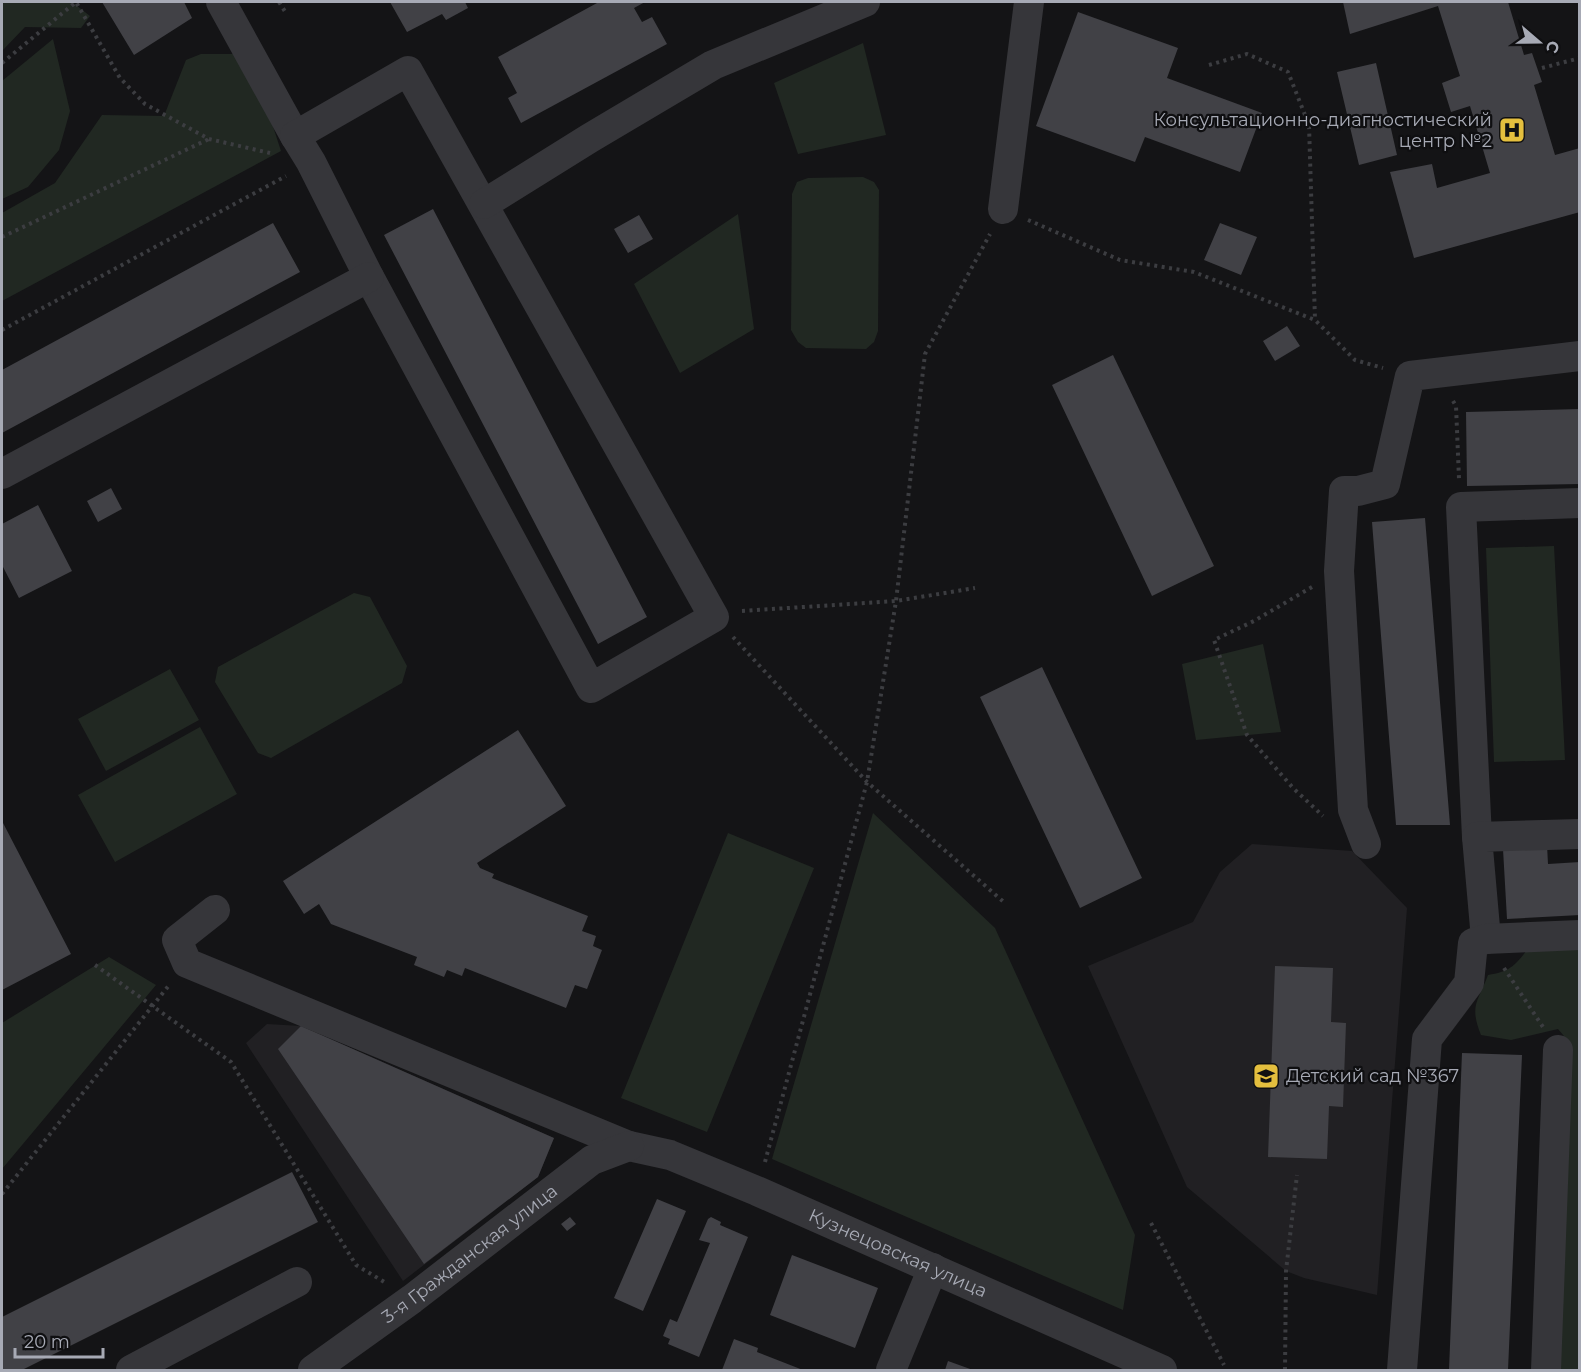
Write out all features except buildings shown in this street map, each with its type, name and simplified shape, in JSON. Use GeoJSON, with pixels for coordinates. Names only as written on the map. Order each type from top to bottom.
{"type":"FeatureCollection","features":[{"type":"Feature","properties":{"kind":"street"},"geometry":{"type":"LineString","coordinates":[[221,2],[295,136],[311,162],[369,277],[591,688],[714,617],[408,71],[295,136]]}},
{"type":"Feature","properties":{"kind":"street"},"geometry":{"type":"LineString","coordinates":[[484,204],[713,65],[865,2]]}},
{"type":"Feature","properties":{"kind":"street"},"geometry":{"type":"LineString","coordinates":[[1003,209],[1029,2]]}},
{"type":"Feature","properties":{"kind":"street"},"geometry":{"type":"LineString","coordinates":[[2,474],[369,277]]}},
{"type":"Feature","properties":{"kind":"street"},"geometry":{"type":"LineString","coordinates":[[1366,844],[1353,810],[1339,571],[1344,491],[1358,491],[1385,484],[1419,375],[1580,356]]}},
{"type":"Feature","properties":{"kind":"street"},"geometry":{"type":"LineString","coordinates":[[1486,939],[1477,837],[1461,507],[1580,503]]}},
{"type":"Feature","properties":{"kind":"street"},"geometry":{"type":"LineString","coordinates":[[1477,837],[1580,834]]}},
{"type":"Feature","properties":{"kind":"street","name":"Кузнецовская улица"},"geometry":{"type":"LineString","coordinates":[[215,910],[177,940],[187,963],[629,1146],[670,1155],[757,1191],[1162,1371]]}},
{"type":"Feature","properties":{"kind":"street"},"geometry":{"type":"LineString","coordinates":[[1402,1371],[1427,1039],[1469,983],[1473,943],[1486,939],[1580,935]]}},
{"type":"Feature","properties":{"kind":"street"},"geometry":{"type":"LineString","coordinates":[[1546,1371],[1558,1050]]}},
{"type":"Feature","properties":{"kind":"street","name":"3-я Гражданская улица"},"geometry":{"type":"LineString","coordinates":[[314,1371],[592,1161],[629,1146]]}},
{"type":"Feature","properties":{"kind":"street"},"geometry":{"type":"LineString","coordinates":[[891,1371],[933,1268]]}},
{"type":"Feature","properties":{"kind":"street"},"geometry":{"type":"LineString","coordinates":[[131,1371],[297,1282]]}},
{"type":"Feature","properties":{"kind":"path"},"geometry":{"type":"LineString","coordinates":[[2,63],[76,2],[120,78],[145,104],[209,140],[311,162]]}},
{"type":"Feature","properties":{"kind":"path"},"geometry":{"type":"LineString","coordinates":[[279,2],[286,13]]}},
{"type":"Feature","properties":{"kind":"path"},"geometry":{"type":"LineString","coordinates":[[1209,65],[1247,54],[1288,72],[1309,125],[1315,320]]}},
{"type":"Feature","properties":{"kind":"path"},"geometry":{"type":"LineString","coordinates":[[1542,68],[1580,58]]}},
{"type":"Feature","properties":{"kind":"path"},"geometry":{"type":"LineString","coordinates":[[2,237],[209,140]]}},
{"type":"Feature","properties":{"kind":"path"},"geometry":{"type":"LineString","coordinates":[[2,330],[311,162]]}},
{"type":"Feature","properties":{"kind":"path"},"geometry":{"type":"LineString","coordinates":[[764,1165],[867,782],[896,601],[925,354],[1003,209],[1120,260],[1194,272],[1315,320],[1355,360],[1419,375],[1456,405],[1461,507]]}},
{"type":"Feature","properties":{"kind":"path"},"geometry":{"type":"LineString","coordinates":[[1326,818],[1293,788],[1247,735],[1214,640],[1254,621],[1339,571]]}},
{"type":"Feature","properties":{"kind":"path"},"geometry":{"type":"LineString","coordinates":[[975,588],[896,601],[727,612],[714,617],[867,782],[1006,904]]}},
{"type":"Feature","properties":{"kind":"path"},"geometry":{"type":"LineString","coordinates":[[1486,939],[1558,1050]]}},
{"type":"Feature","properties":{"kind":"path"},"geometry":{"type":"LineString","coordinates":[[95,965],[231,1062],[356,1265],[391,1286]]}},
{"type":"Feature","properties":{"kind":"path"},"geometry":{"type":"LineString","coordinates":[[2,1194],[176,977]]}},
{"type":"Feature","properties":{"kind":"path"},"geometry":{"type":"LineString","coordinates":[[1285,1371],[1286,1271],[1297,1175]]}},
{"type":"Feature","properties":{"kind":"path"},"geometry":{"type":"LineString","coordinates":[[1151,1224],[1224,1365]]}},
{"type":"Feature","properties":{"kind":"shaded area"},"geometry":{"type":"Polygon","coordinates":[[[2,2],[72,2],[90,16],[81,28],[25,27],[2,51],[2,2]]]}},
{"type":"Feature","properties":{"kind":"shaded area"},"geometry":{"type":"Polygon","coordinates":[[[53,39],[70,111],[59,150],[28,187],[2,199],[2,81],[53,39]]]}},
{"type":"Feature","properties":{"kind":"shaded area"},"geometry":{"type":"Polygon","coordinates":[[[863,43],[886,135],[798,154],[774,83],[863,43]]]}},
{"type":"Feature","properties":{"kind":"shaded area"},"geometry":{"type":"Polygon","coordinates":[[[201,54],[242,54],[253,65],[281,151],[2,301],[2,213],[55,183],[102,115],[164,116],[186,60],[201,54]]]}},
{"type":"Feature","properties":{"kind":"shaded area"},"geometry":{"type":"Polygon","coordinates":[[[863,177],[874,182],[879,190],[878,331],[874,342],[866,349],[806,348],[798,342],[791,330],[792,194],[797,182],[808,178],[863,177]]]}},
{"type":"Feature","properties":{"kind":"shaded area"},"geometry":{"type":"Polygon","coordinates":[[[738,214],[754,329],[680,373],[634,284],[738,214]]]}},
{"type":"Feature","properties":{"kind":"shaded area"},"geometry":{"type":"Polygon","coordinates":[[[1554,546],[1565,760],[1494,762],[1486,548],[1554,546]]]}},
{"type":"Feature","properties":{"kind":"shaded area"},"geometry":{"type":"Polygon","coordinates":[[[354,593],[370,597],[407,666],[402,683],[271,758],[258,753],[215,682],[218,667],[354,593]]]}},
{"type":"Feature","properties":{"kind":"shaded area"},"geometry":{"type":"Polygon","coordinates":[[[1263,644],[1281,732],[1196,740],[1182,664],[1263,644]]]}},
{"type":"Feature","properties":{"kind":"shaded area"},"geometry":{"type":"Polygon","coordinates":[[[170,669],[199,720],[106,771],[78,719],[170,669]]]}},
{"type":"Feature","properties":{"kind":"shaded area"},"geometry":{"type":"Polygon","coordinates":[[[200,727],[237,794],[115,862],[78,795],[200,727]]]}},
{"type":"Feature","properties":{"kind":"shaded area"},"geometry":{"type":"Polygon","coordinates":[[[873,813],[995,928],[1135,1235],[1123,1310],[772,1159],[873,813]]]}},
{"type":"Feature","properties":{"kind":"shaded area"},"geometry":{"type":"Polygon","coordinates":[[[728,833],[814,868],[707,1132],[621,1098],[728,833]]]}},
{"type":"Feature","properties":{"kind":"shaded area","name":"Детский сад №367"},"geometry":{"type":"Polygon","coordinates":[[[1252,844],[1352,851],[1407,908],[1377,1295],[1304,1278],[1286,1271],[1187,1187],[1088,966],[1193,922],[1220,872],[1252,844]]]}},
{"type":"Feature","properties":{"kind":"shaded area"},"geometry":{"type":"Polygon","coordinates":[[[1579,947],[1579,1370],[1555,1370],[1569,1042],[1558,1029],[1511,1040],[1481,1035],[1475,1010],[1488,975],[1511,967],[1527,950],[1579,947]]]}},
{"type":"Feature","properties":{"kind":"shaded area"},"geometry":{"type":"Polygon","coordinates":[[[109,957],[156,985],[2,1169],[2,1023],[109,957]]]}},
{"type":"Feature","properties":{"kind":"shaded area"},"geometry":{"type":"Polygon","coordinates":[[[267,1024],[301,1026],[554,1138],[538,1177],[403,1281],[246,1043],[267,1024]]]}},
{"type":"Feature","properties":{"kind":"place","name":"Консультационно-диагностический центр №2"},"geometry":{"type":"Point","coordinates":[1512,130]}},
{"type":"Feature","properties":{"kind":"place","name":"Детский сад №367"},"geometry":{"type":"Point","coordinates":[1266,1076]}}]}
